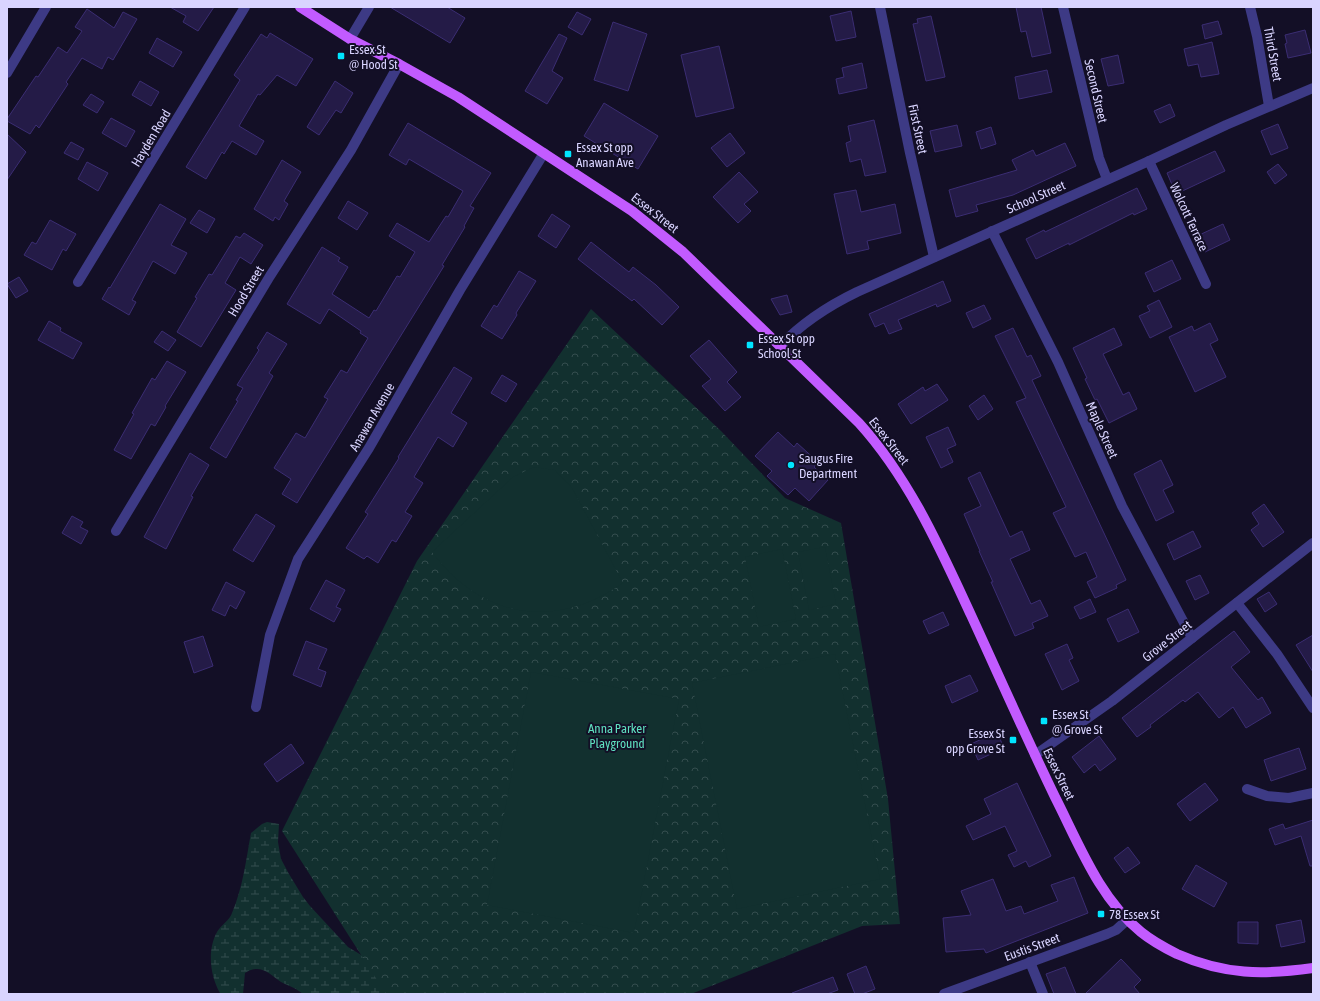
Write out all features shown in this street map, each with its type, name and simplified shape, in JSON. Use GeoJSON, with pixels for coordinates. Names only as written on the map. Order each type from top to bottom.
{"type":"FeatureCollection","features":[{"type":"Feature","properties":{"kind":"main road","name":"Essex Street"},"geometry":{"type":"LineString","coordinates":[[300,7],[350,39],[458,97],[612,197],[665,236],[859,423],[879,447],[900,477],[937,544],[1035,755],[1095,877],[1112,903],[1127,920],[1157,944],[1193,961],[1212,966],[1233,971],[1252,973],[1272,973],[1313,968]]}},
{"type":"Feature","properties":{"kind":"street"},"geometry":{"type":"LineString","coordinates":[[7,73],[46,7]]}},
{"type":"Feature","properties":{"kind":"street","name":"Hayden Road"},"geometry":{"type":"LineString","coordinates":[[78,282],[245,7]]}},
{"type":"Feature","properties":{"kind":"street"},"geometry":{"type":"LineString","coordinates":[[350,39],[369,7]]}},
{"type":"Feature","properties":{"kind":"street","name":"First Street"},"geometry":{"type":"LineString","coordinates":[[880,7],[908,146],[934,257]]}},
{"type":"Feature","properties":{"kind":"street","name":"Second Street"},"geometry":{"type":"LineString","coordinates":[[1063,7],[1099,158],[1107,179]]}},
{"type":"Feature","properties":{"kind":"street","name":"Third Street"},"geometry":{"type":"LineString","coordinates":[[1250,7],[1257,36],[1269,106]]}},
{"type":"Feature","properties":{"kind":"street","name":"Hood Street"},"geometry":{"type":"LineString","coordinates":[[116,531],[270,276],[351,150],[399,64]]}},
{"type":"Feature","properties":{"kind":"street","name":"School Street"},"geometry":{"type":"LineString","coordinates":[[780,346],[803,324],[825,309],[857,292],[1226,125],[1313,88]]}},
{"type":"Feature","properties":{"kind":"street","name":"Anawan Avenue"},"geometry":{"type":"LineString","coordinates":[[256,707],[270,635],[298,559],[369,448],[460,290],[544,153]]}},
{"type":"Feature","properties":{"kind":"street","name":"Wolcott Terrace"},"geometry":{"type":"LineString","coordinates":[[1149,161],[1206,284]]}},
{"type":"Feature","properties":{"kind":"street","name":"Maple Street"},"geometry":{"type":"LineString","coordinates":[[992,231],[1058,362],[1122,506],[1192,638]]}},
{"type":"Feature","properties":{"kind":"street","name":"Grove Street"},"geometry":{"type":"LineString","coordinates":[[1035,755],[1112,701],[1313,543]]}},
{"type":"Feature","properties":{"kind":"street"},"geometry":{"type":"LineString","coordinates":[[1236,603],[1277,654],[1313,708]]}},
{"type":"Feature","properties":{"kind":"street"},"geometry":{"type":"LineString","coordinates":[[1247,788],[1267,796],[1289,798],[1313,793]]}},
{"type":"Feature","properties":{"kind":"street","name":"Eustis Street"},"geometry":{"type":"LineString","coordinates":[[944,994],[1107,934],[1116,930],[1127,920]]}},
{"type":"Feature","properties":{"kind":"street"},"geometry":{"type":"LineString","coordinates":[[1030,962],[1043,994]]}},
{"type":"Feature","properties":{"kind":"green space","name":"Anna Parker Playground"},"geometry":{"type":"Polygon","coordinates":[[[591,309],[721,431],[785,498],[841,523],[888,799],[900,924],[862,926],[691,994],[386,994],[282,831],[417,561],[591,309]]]}},
{"type":"Feature","properties":{"kind":"green space"},"geometry":{"type":"Polygon","coordinates":[[[534,467],[555,470],[572,488],[623,583],[597,598],[571,608],[546,612],[520,610],[496,603],[473,591],[451,574],[432,552],[513,477],[534,467]]]}},
{"type":"Feature","properties":{"kind":"green space"},"geometry":{"type":"Polygon","coordinates":[[[825,547],[836,604],[809,610],[798,552],[825,547]]]}},
{"type":"Feature","properties":{"kind":"green space"},"geometry":{"type":"Polygon","coordinates":[[[782,549],[796,619],[759,627],[745,557],[782,549]]]}},
{"type":"Feature","properties":{"kind":"green space"},"geometry":{"type":"Polygon","coordinates":[[[835,654],[880,879],[737,909],[692,683],[835,654]]]}},
{"type":"Feature","properties":{"kind":"green space"},"geometry":{"type":"Polygon","coordinates":[[[531,672],[679,699],[634,933],[487,905],[531,672]]]}},
{"type":"Feature","properties":{"kind":"green space"},"geometry":{"type":"Polygon","coordinates":[[[267,822],[279,824],[278,842],[281,859],[303,897],[348,947],[368,959],[441,994],[303,994],[260,969],[251,970],[245,973],[243,994],[220,993],[214,979],[211,963],[214,939],[219,929],[231,916],[236,903],[244,873],[251,833],[267,822]]]}},
{"type":"Feature","properties":{"kind":"building"},"geometry":{"type":"Polygon","coordinates":[[[170,7],[214,7],[198,31],[183,22],[186,16],[170,7]]]}},
{"type":"Feature","properties":{"kind":"building"},"geometry":{"type":"Polygon","coordinates":[[[390,7],[447,7],[465,18],[450,43],[390,7]]]}},
{"type":"Feature","properties":{"kind":"building"},"geometry":{"type":"Polygon","coordinates":[[[1016,7],[1041,7],[1051,53],[1032,57],[1026,31],[1021,32],[1016,7]]]}},
{"type":"Feature","properties":{"kind":"building"},"geometry":{"type":"Polygon","coordinates":[[[87,9],[114,28],[123,12],[137,19],[113,60],[108,57],[102,69],[82,58],[66,82],[68,84],[39,128],[36,125],[30,134],[7,121],[36,76],[38,77],[58,47],[67,53],[82,31],[75,27],[87,9]]]}},
{"type":"Feature","properties":{"kind":"building"},"geometry":{"type":"Polygon","coordinates":[[[851,11],[856,37],[836,41],[830,16],[851,11]]]}},
{"type":"Feature","properties":{"kind":"building"},"geometry":{"type":"Polygon","coordinates":[[[577,12],[591,19],[582,35],[568,27],[577,12]]]}},
{"type":"Feature","properties":{"kind":"building"},"geometry":{"type":"Polygon","coordinates":[[[931,16],[945,77],[926,81],[913,24],[918,23],[917,19],[931,16]]]}},
{"type":"Feature","properties":{"kind":"building"},"geometry":{"type":"Polygon","coordinates":[[[1218,21],[1222,34],[1205,39],[1202,25],[1218,21]]]}},
{"type":"Feature","properties":{"kind":"building"},"geometry":{"type":"Polygon","coordinates":[[[613,22],[647,34],[628,91],[594,80],[613,22]]]}},
{"type":"Feature","properties":{"kind":"building"},"geometry":{"type":"Polygon","coordinates":[[[1305,30],[1311,53],[1288,58],[1285,35],[1305,30]]]}},
{"type":"Feature","properties":{"kind":"building"},"geometry":{"type":"Polygon","coordinates":[[[270,33],[313,59],[296,86],[277,75],[260,95],[258,94],[239,126],[264,141],[256,155],[232,141],[224,154],[222,152],[206,179],[186,167],[240,80],[234,75],[261,34],[267,38],[270,33]]]}},
{"type":"Feature","properties":{"kind":"building"},"geometry":{"type":"Polygon","coordinates":[[[559,34],[567,38],[552,71],[563,78],[547,104],[525,91],[559,34]]]}},
{"type":"Feature","properties":{"kind":"building"},"geometry":{"type":"Polygon","coordinates":[[[157,38],[182,52],[173,67],[149,53],[157,38]]]}},
{"type":"Feature","properties":{"kind":"building"},"geometry":{"type":"Polygon","coordinates":[[[1212,42],[1219,74],[1201,77],[1198,64],[1188,66],[1184,49],[1212,42]]]}},
{"type":"Feature","properties":{"kind":"building"},"geometry":{"type":"Polygon","coordinates":[[[719,46],[734,108],[696,117],[681,55],[719,46]]]}},
{"type":"Feature","properties":{"kind":"building"},"geometry":{"type":"Polygon","coordinates":[[[1118,55],[1124,83],[1108,86],[1101,59],[1118,55]]]}},
{"type":"Feature","properties":{"kind":"building"},"geometry":{"type":"Polygon","coordinates":[[[862,63],[867,88],[839,94],[836,79],[844,77],[842,68],[862,63]]]}},
{"type":"Feature","properties":{"kind":"building"},"geometry":{"type":"Polygon","coordinates":[[[1047,70],[1052,92],[1019,99],[1015,77],[1047,70]]]}},
{"type":"Feature","properties":{"kind":"building"},"geometry":{"type":"Polygon","coordinates":[[[140,81],[159,92],[151,106],[132,95],[140,81]]]}},
{"type":"Feature","properties":{"kind":"building"},"geometry":{"type":"Polygon","coordinates":[[[335,81],[353,93],[341,113],[336,110],[319,135],[307,127],[335,81]]]}},
{"type":"Feature","properties":{"kind":"building"},"geometry":{"type":"Polygon","coordinates":[[[91,94],[104,102],[97,113],[83,105],[91,94]]]}},
{"type":"Feature","properties":{"kind":"building"},"geometry":{"type":"Polygon","coordinates":[[[604,103],[658,136],[638,169],[584,136],[604,103]]]}},
{"type":"Feature","properties":{"kind":"building"},"geometry":{"type":"Polygon","coordinates":[[[1170,104],[1175,116],[1160,123],[1154,111],[1170,104]]]}},
{"type":"Feature","properties":{"kind":"building"},"geometry":{"type":"Polygon","coordinates":[[[111,118],[135,131],[126,147],[102,133],[111,118]]]}},
{"type":"Feature","properties":{"kind":"building"},"geometry":{"type":"Polygon","coordinates":[[[874,120],[886,172],[865,176],[861,159],[850,162],[846,143],[851,141],[848,126],[874,120]]]}},
{"type":"Feature","properties":{"kind":"building"},"geometry":{"type":"Polygon","coordinates":[[[408,123],[491,173],[470,206],[474,208],[464,226],[465,227],[442,265],[444,266],[297,503],[282,494],[291,479],[274,468],[296,433],[305,438],[328,399],[324,397],[341,370],[347,373],[368,338],[360,333],[361,331],[329,309],[320,324],[287,304],[322,247],[340,258],[338,261],[348,267],[332,294],[369,318],[374,310],[376,311],[397,276],[400,277],[415,252],[389,236],[397,223],[429,242],[446,216],[448,217],[463,191],[409,159],[406,165],[389,155],[408,123]]]}},
{"type":"Feature","properties":{"kind":"building"},"geometry":{"type":"Polygon","coordinates":[[[1278,124],[1288,148],[1271,155],[1261,131],[1278,124]]]}},
{"type":"Feature","properties":{"kind":"building"},"geometry":{"type":"Polygon","coordinates":[[[957,125],[962,146],[935,152],[930,131],[957,125]]]}},
{"type":"Feature","properties":{"kind":"building"},"geometry":{"type":"Polygon","coordinates":[[[991,127],[996,144],[981,149],[976,132],[991,127]]]}},
{"type":"Feature","properties":{"kind":"building"},"geometry":{"type":"Polygon","coordinates":[[[730,133],[745,153],[727,167],[711,148],[730,133]]]}},
{"type":"Feature","properties":{"kind":"building"},"geometry":{"type":"Polygon","coordinates":[[[7,134],[26,152],[7,180],[7,134]]]}},
{"type":"Feature","properties":{"kind":"building"},"geometry":{"type":"Polygon","coordinates":[[[71,142],[84,149],[78,160],[64,153],[71,142]]]}},
{"type":"Feature","properties":{"kind":"building"},"geometry":{"type":"Polygon","coordinates":[[[1065,143],[1076,166],[1013,195],[976,205],[978,211],[956,217],[949,190],[1017,170],[1012,160],[1033,150],[1036,156],[1065,143]]]}},
{"type":"Feature","properties":{"kind":"building"},"geometry":{"type":"Polygon","coordinates":[[[1215,151],[1225,171],[1176,194],[1167,173],[1215,151]]]}},
{"type":"Feature","properties":{"kind":"building"},"geometry":{"type":"Polygon","coordinates":[[[282,160],[301,172],[284,201],[288,204],[279,220],[275,217],[273,221],[254,209],[282,160]]]}},
{"type":"Feature","properties":{"kind":"building"},"geometry":{"type":"Polygon","coordinates":[[[87,162],[108,173],[98,191],[78,179],[87,162]]]}},
{"type":"Feature","properties":{"kind":"building"},"geometry":{"type":"Polygon","coordinates":[[[1278,164],[1287,175],[1275,184],[1267,172],[1278,164]]]}},
{"type":"Feature","properties":{"kind":"building"},"geometry":{"type":"Polygon","coordinates":[[[739,172],[758,192],[744,204],[751,211],[738,223],[713,197],[739,172]]]}},
{"type":"Feature","properties":{"kind":"building"},"geometry":{"type":"Polygon","coordinates":[[[1137,188],[1147,209],[1134,215],[1133,213],[1069,245],[1069,243],[1036,259],[1026,239],[1044,230],[1045,232],[1137,188]]]}},
{"type":"Feature","properties":{"kind":"building"},"geometry":{"type":"Polygon","coordinates":[[[856,190],[861,212],[895,204],[901,233],[867,241],[869,249],[847,254],[834,194],[856,190]]]}},
{"type":"Feature","properties":{"kind":"building"},"geometry":{"type":"Polygon","coordinates":[[[348,201],[368,213],[357,230],[338,218],[348,201]]]}},
{"type":"Feature","properties":{"kind":"building"},"geometry":{"type":"Polygon","coordinates":[[[160,204],[186,219],[171,245],[187,253],[175,274],[153,261],[132,300],[136,302],[129,315],[102,299],[160,204]]]}},
{"type":"Feature","properties":{"kind":"building"},"geometry":{"type":"Polygon","coordinates":[[[199,210],[215,219],[207,233],[190,223],[199,210]]]}},
{"type":"Feature","properties":{"kind":"building"},"geometry":{"type":"Polygon","coordinates":[[[552,214],[570,226],[556,248],[538,236],[552,214]]]}},
{"type":"Feature","properties":{"kind":"building"},"geometry":{"type":"Polygon","coordinates":[[[50,220],[76,234],[66,251],[63,249],[52,270],[24,255],[32,242],[36,244],[50,220]]]}},
{"type":"Feature","properties":{"kind":"building"},"geometry":{"type":"Polygon","coordinates":[[[1223,224],[1230,240],[1205,252],[1197,236],[1223,224]]]}},
{"type":"Feature","properties":{"kind":"building"},"geometry":{"type":"Polygon","coordinates":[[[244,233],[263,245],[251,264],[240,257],[225,283],[236,290],[201,347],[177,332],[209,274],[212,275],[236,236],[240,238],[244,233]]]}},
{"type":"Feature","properties":{"kind":"building"},"geometry":{"type":"Polygon","coordinates":[[[591,242],[629,272],[633,267],[656,285],[679,307],[662,325],[634,299],[632,301],[578,259],[591,242]]]}},
{"type":"Feature","properties":{"kind":"building"},"geometry":{"type":"Polygon","coordinates":[[[1172,260],[1181,279],[1154,292],[1145,273],[1172,260]]]}},
{"type":"Feature","properties":{"kind":"building"},"geometry":{"type":"Polygon","coordinates":[[[519,271],[536,281],[502,339],[481,326],[494,305],[497,307],[519,271]]]}},
{"type":"Feature","properties":{"kind":"building"},"geometry":{"type":"Polygon","coordinates":[[[19,277],[28,291],[16,298],[7,284],[19,277]]]}},
{"type":"Feature","properties":{"kind":"building"},"geometry":{"type":"Polygon","coordinates":[[[943,281],[951,301],[937,307],[936,304],[898,320],[902,329],[889,334],[884,323],[875,327],[869,314],[943,281]]]}},
{"type":"Feature","properties":{"kind":"building"},"geometry":{"type":"Polygon","coordinates":[[[787,295],[792,312],[780,315],[771,299],[787,295]]]}},
{"type":"Feature","properties":{"kind":"building"},"geometry":{"type":"Polygon","coordinates":[[[1159,300],[1172,327],[1150,338],[1139,316],[1150,311],[1147,306],[1159,300]]]}},
{"type":"Feature","properties":{"kind":"building"},"geometry":{"type":"Polygon","coordinates":[[[984,305],[991,319],[973,328],[966,313],[984,305]]]}},
{"type":"Feature","properties":{"kind":"building"},"geometry":{"type":"Polygon","coordinates":[[[49,321],[61,328],[60,331],[82,343],[73,359],[38,340],[49,321]]]}},
{"type":"Feature","properties":{"kind":"building"},"geometry":{"type":"Polygon","coordinates":[[[1210,323],[1218,340],[1210,344],[1226,377],[1195,392],[1169,337],[1192,326],[1194,331],[1210,323]]]}},
{"type":"Feature","properties":{"kind":"building"},"geometry":{"type":"Polygon","coordinates":[[[1013,328],[1027,357],[1031,355],[1041,376],[1032,380],[1126,580],[1116,585],[1117,588],[1095,598],[1087,582],[1097,577],[1086,552],[1075,557],[1053,513],[1066,507],[1016,402],[1026,398],[995,336],[1013,328]]]}},
{"type":"Feature","properties":{"kind":"building"},"geometry":{"type":"Polygon","coordinates":[[[1114,328],[1122,345],[1103,354],[1123,395],[1129,392],[1137,409],[1109,423],[1097,399],[1095,400],[1085,379],[1087,378],[1073,348],[1114,328]]]}},
{"type":"Feature","properties":{"kind":"building"},"geometry":{"type":"Polygon","coordinates":[[[162,331],[176,340],[168,351],[154,342],[162,331]]]}},
{"type":"Feature","properties":{"kind":"building"},"geometry":{"type":"Polygon","coordinates":[[[267,332],[287,344],[269,373],[273,376],[226,458],[210,448],[238,401],[236,400],[243,388],[237,385],[259,350],[257,348],[267,332]]]}},
{"type":"Feature","properties":{"kind":"building"},"geometry":{"type":"Polygon","coordinates":[[[709,340],[737,372],[727,382],[741,397],[725,411],[702,386],[711,379],[690,356],[709,340]]]}},
{"type":"Feature","properties":{"kind":"building"},"geometry":{"type":"Polygon","coordinates":[[[167,361],[186,372],[165,406],[166,407],[155,426],[151,424],[131,459],[114,450],[134,414],[132,413],[152,378],[155,380],[167,361]]]}},
{"type":"Feature","properties":{"kind":"building"},"geometry":{"type":"Polygon","coordinates":[[[454,367],[472,378],[451,413],[467,423],[453,447],[438,437],[414,477],[423,483],[405,512],[412,516],[396,542],[392,540],[378,563],[367,556],[364,559],[346,548],[368,514],[365,512],[454,367]]]}},
{"type":"Feature","properties":{"kind":"building"},"geometry":{"type":"Polygon","coordinates":[[[502,375],[517,384],[506,402],[491,393],[502,375]]]}},
{"type":"Feature","properties":{"kind":"building"},"geometry":{"type":"Polygon","coordinates":[[[937,384],[948,400],[911,424],[898,404],[923,387],[925,391],[937,384]]]}},
{"type":"Feature","properties":{"kind":"building"},"geometry":{"type":"Polygon","coordinates":[[[984,395],[993,409],[978,420],[969,406],[984,395]]]}},
{"type":"Feature","properties":{"kind":"building"},"geometry":{"type":"Polygon","coordinates":[[[948,427],[956,445],[947,449],[953,462],[941,468],[926,437],[948,427]]]}},
{"type":"Feature","properties":{"kind":"building","name":"Saugus Fire Department"},"geometry":{"type":"Polygon","coordinates":[[[778,432],[794,447],[797,443],[818,462],[814,467],[828,480],[809,501],[795,488],[788,495],[767,476],[772,471],[755,456],[778,432]]]}},
{"type":"Feature","properties":{"kind":"building"},"geometry":{"type":"Polygon","coordinates":[[[190,453],[209,465],[191,496],[193,497],[166,549],[144,537],[190,453]]]}},
{"type":"Feature","properties":{"kind":"building"},"geometry":{"type":"Polygon","coordinates":[[[1161,460],[1173,485],[1163,490],[1174,512],[1156,521],[1134,474],[1161,460]]]}},
{"type":"Feature","properties":{"kind":"building"},"geometry":{"type":"Polygon","coordinates":[[[980,472],[1010,537],[1022,531],[1030,550],[1010,559],[1031,604],[1040,600],[1048,616],[1032,623],[1034,628],[1015,636],[991,582],[993,582],[964,514],[981,506],[968,478],[980,472]]]}},
{"type":"Feature","properties":{"kind":"building"},"geometry":{"type":"Polygon","coordinates":[[[1264,504],[1284,532],[1263,547],[1251,530],[1259,524],[1252,513],[1264,504]]]}},
{"type":"Feature","properties":{"kind":"building"},"geometry":{"type":"Polygon","coordinates":[[[256,514],[275,526],[253,562],[233,550],[256,514]]]}},
{"type":"Feature","properties":{"kind":"building"},"geometry":{"type":"Polygon","coordinates":[[[72,516],[83,522],[80,527],[88,531],[81,544],[62,533],[72,516]]]}},
{"type":"Feature","properties":{"kind":"building"},"geometry":{"type":"Polygon","coordinates":[[[1193,531],[1201,547],[1174,560],[1167,544],[1193,531]]]}},
{"type":"Feature","properties":{"kind":"building"},"geometry":{"type":"Polygon","coordinates":[[[1200,575],[1209,593],[1195,600],[1186,581],[1200,575]]]}},
{"type":"Feature","properties":{"kind":"building"},"geometry":{"type":"Polygon","coordinates":[[[326,580],[345,590],[336,607],[341,609],[334,622],[310,609],[326,580]]]}},
{"type":"Feature","properties":{"kind":"building"},"geometry":{"type":"Polygon","coordinates":[[[226,582],[245,592],[236,609],[230,605],[225,616],[212,610],[226,582]]]}},
{"type":"Feature","properties":{"kind":"building"},"geometry":{"type":"Polygon","coordinates":[[[1269,592],[1277,604],[1265,612],[1257,599],[1269,592]]]}},
{"type":"Feature","properties":{"kind":"building"},"geometry":{"type":"Polygon","coordinates":[[[1090,599],[1096,612],[1080,619],[1074,607],[1090,599]]]}},
{"type":"Feature","properties":{"kind":"building"},"geometry":{"type":"Polygon","coordinates":[[[1128,609],[1139,632],[1118,642],[1107,619],[1128,609]]]}},
{"type":"Feature","properties":{"kind":"building"},"geometry":{"type":"Polygon","coordinates":[[[943,612],[949,625],[929,634],[923,621],[943,612]]]}},
{"type":"Feature","properties":{"kind":"building"},"geometry":{"type":"Polygon","coordinates":[[[1234,631],[1250,652],[1231,667],[1258,700],[1262,697],[1271,713],[1246,728],[1233,707],[1219,718],[1198,692],[1185,702],[1183,700],[1150,725],[1151,727],[1137,737],[1122,718],[1234,631]]]}},
{"type":"Feature","properties":{"kind":"building"},"geometry":{"type":"Polygon","coordinates":[[[1313,635],[1313,672],[1296,645],[1313,635]]]}},
{"type":"Feature","properties":{"kind":"building"},"geometry":{"type":"Polygon","coordinates":[[[203,636],[213,666],[194,673],[184,642],[203,636]]]}},
{"type":"Feature","properties":{"kind":"building"},"geometry":{"type":"Polygon","coordinates":[[[306,641],[327,649],[318,669],[326,672],[321,687],[293,675],[306,641]]]}},
{"type":"Feature","properties":{"kind":"building"},"geometry":{"type":"Polygon","coordinates":[[[1067,644],[1073,658],[1069,660],[1079,681],[1062,690],[1045,654],[1067,644]]]}},
{"type":"Feature","properties":{"kind":"building"},"geometry":{"type":"Polygon","coordinates":[[[970,675],[978,691],[952,703],[945,686],[970,675]]]}},
{"type":"Feature","properties":{"kind":"building"},"geometry":{"type":"Polygon","coordinates":[[[997,732],[1004,748],[978,760],[971,744],[997,732]]]}},
{"type":"Feature","properties":{"kind":"building"},"geometry":{"type":"Polygon","coordinates":[[[1099,736],[1116,759],[1100,771],[1095,764],[1084,773],[1072,757],[1099,736]]]}},
{"type":"Feature","properties":{"kind":"building"},"geometry":{"type":"Polygon","coordinates":[[[291,744],[304,763],[277,782],[264,764],[291,744]]]}},
{"type":"Feature","properties":{"kind":"building"},"geometry":{"type":"Polygon","coordinates":[[[1299,748],[1306,769],[1271,781],[1264,760],[1299,748]]]}},
{"type":"Feature","properties":{"kind":"building"},"geometry":{"type":"Polygon","coordinates":[[[1017,783],[1051,856],[1029,867],[1026,861],[1014,867],[1008,855],[1017,851],[1005,826],[973,840],[966,826],[991,814],[984,799],[1017,783]]]}},
{"type":"Feature","properties":{"kind":"building"},"geometry":{"type":"Polygon","coordinates":[[[1205,783],[1218,800],[1190,821],[1177,804],[1205,783]]]}},
{"type":"Feature","properties":{"kind":"building"},"geometry":{"type":"Polygon","coordinates":[[[1313,820],[1313,866],[1310,866],[1301,836],[1275,845],[1269,829],[1283,824],[1285,829],[1313,820]]]}},
{"type":"Feature","properties":{"kind":"building"},"geometry":{"type":"Polygon","coordinates":[[[1128,847],[1140,863],[1125,873],[1114,858],[1128,847]]]}},
{"type":"Feature","properties":{"kind":"building"},"geometry":{"type":"Polygon","coordinates":[[[1196,865],[1227,883],[1214,907],[1182,889],[1196,865]]]}},
{"type":"Feature","properties":{"kind":"building"},"geometry":{"type":"Polygon","coordinates":[[[1074,877],[1088,913],[986,953],[984,949],[946,952],[943,918],[971,915],[961,891],[993,879],[1006,911],[1021,906],[1024,914],[1058,901],[1051,885],[1074,877]]]}},
{"type":"Feature","properties":{"kind":"building"},"geometry":{"type":"Polygon","coordinates":[[[1301,920],[1305,942],[1281,947],[1276,925],[1301,920]]]}},
{"type":"Feature","properties":{"kind":"building"},"geometry":{"type":"Polygon","coordinates":[[[1238,922],[1258,922],[1258,944],[1238,943],[1238,922]]]}},
{"type":"Feature","properties":{"kind":"building"},"geometry":{"type":"Polygon","coordinates":[[[1121,959],[1141,980],[1134,987],[1140,994],[1085,994],[1121,959]]]}},
{"type":"Feature","properties":{"kind":"building"},"geometry":{"type":"Polygon","coordinates":[[[866,966],[875,989],[862,994],[855,994],[847,974],[866,966]]]}},
{"type":"Feature","properties":{"kind":"building"},"geometry":{"type":"Polygon","coordinates":[[[1065,967],[1076,994],[1054,994],[1046,974],[1065,967]]]}},
{"type":"Feature","properties":{"kind":"building"},"geometry":{"type":"Polygon","coordinates":[[[833,977],[838,990],[827,994],[792,994],[792,993],[833,977]]]}},
{"type":"Feature","properties":{"kind":"place","name":"Essex St @ Hood St"},"geometry":{"type":"Point","coordinates":[341,56]}},
{"type":"Feature","properties":{"kind":"place","name":"Essex St opp Anawan Ave"},"geometry":{"type":"Point","coordinates":[568,154]}},
{"type":"Feature","properties":{"kind":"place","name":"Essex St opp School St"},"geometry":{"type":"Point","coordinates":[750,345]}},
{"type":"Feature","properties":{"kind":"place","name":"Saugus Fire Department"},"geometry":{"type":"Point","coordinates":[791,465]}},
{"type":"Feature","properties":{"kind":"place","name":"Essex St @ Grove St"},"geometry":{"type":"Point","coordinates":[1044,721]}},
{"type":"Feature","properties":{"kind":"place","name":"Essex St opp Grove St"},"geometry":{"type":"Point","coordinates":[1013,740]}},
{"type":"Feature","properties":{"kind":"place","name":"78 Essex St"},"geometry":{"type":"Point","coordinates":[1101,914]}}]}
